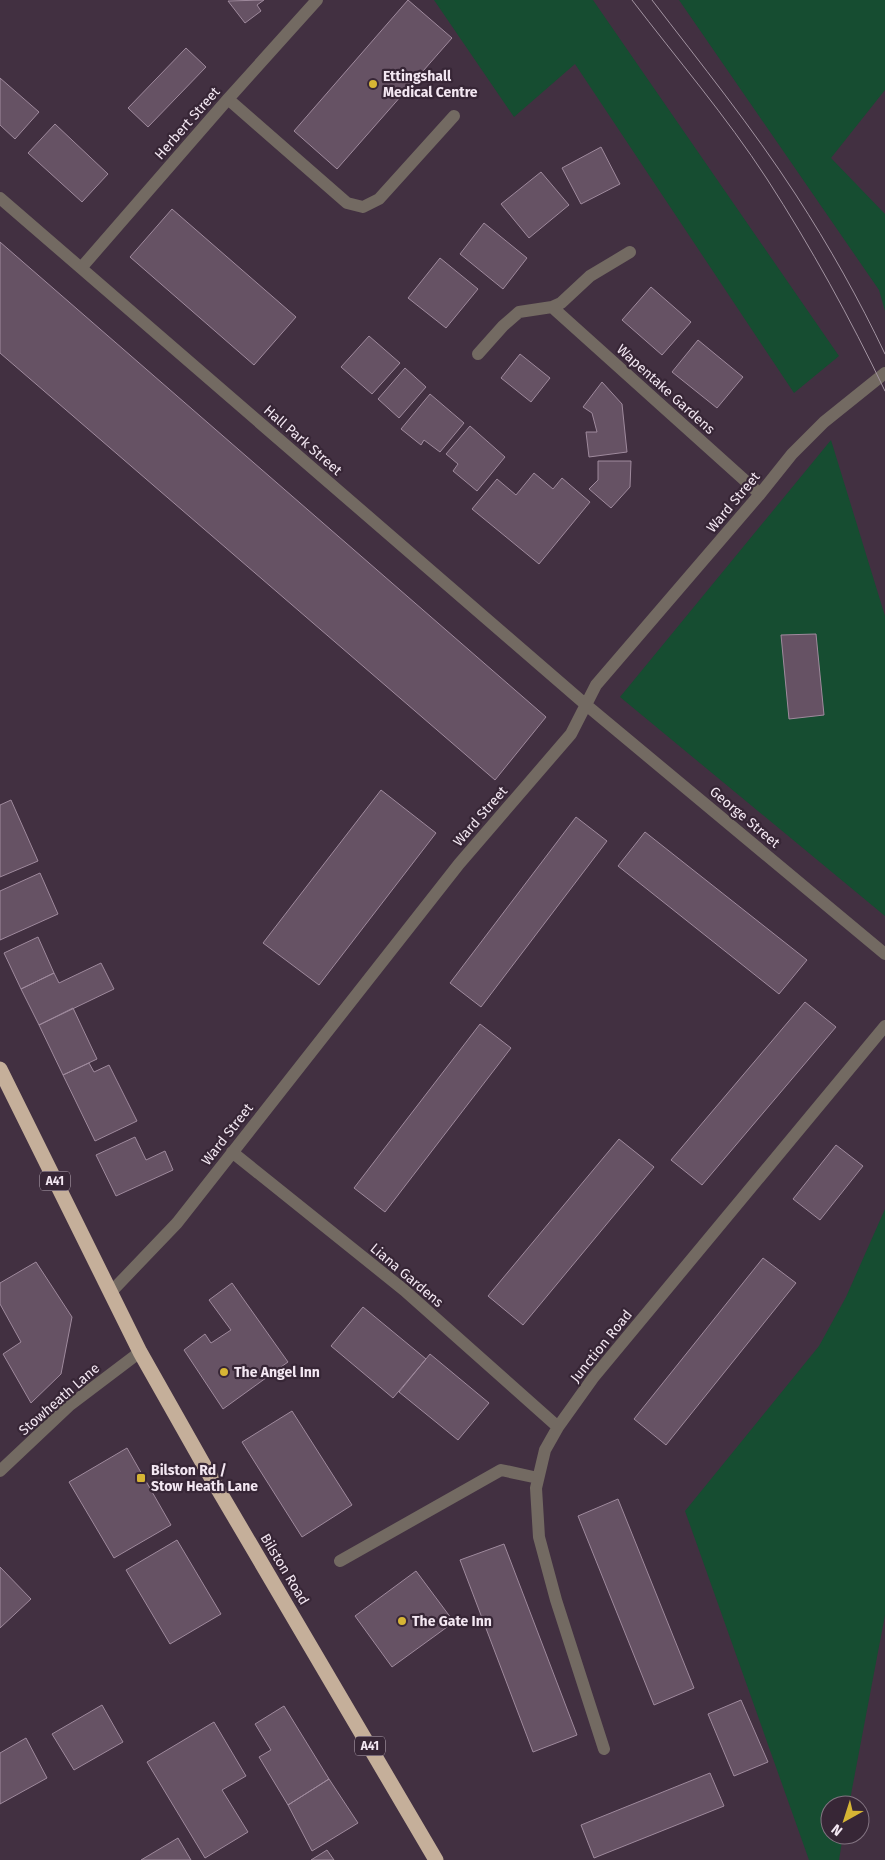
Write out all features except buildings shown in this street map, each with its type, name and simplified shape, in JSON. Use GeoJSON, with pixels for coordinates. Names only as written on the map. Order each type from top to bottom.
{"type":"FeatureCollection","features":[{"type":"Feature","properties":{"kind":"highway","name":"A41"},"geometry":{"type":"LineString","coordinates":[[0,1069],[110,1294]]}},
{"type":"Feature","properties":{"kind":"highway","name":"Bilston Road"},"geometry":{"type":"LineString","coordinates":[[110,1294],[140,1352],[205,1467],[436,1860]]}},
{"type":"Feature","properties":{"kind":"street","name":"Herbert Street"},"geometry":{"type":"LineString","coordinates":[[81,268],[317,0]]}},
{"type":"Feature","properties":{"kind":"street"},"geometry":{"type":"LineString","coordinates":[[228,99],[347,203],[363,207],[379,199],[454,116]]}},
{"type":"Feature","properties":{"kind":"street","name":"Hall Park Street"},"geometry":{"type":"LineString","coordinates":[[0,198],[585,704]]}},
{"type":"Feature","properties":{"kind":"street"},"geometry":{"type":"LineString","coordinates":[[478,354],[503,326],[519,312],[552,307],[561,303],[590,276],[630,252]]}},
{"type":"Feature","properties":{"kind":"street","name":"Wapentake Gardens"},"geometry":{"type":"LineString","coordinates":[[552,307],[760,494]]}},
{"type":"Feature","properties":{"kind":"street","name":"Ward Street"},"geometry":{"type":"LineString","coordinates":[[110,1294],[177,1223],[459,864],[571,734],[596,685],[792,454],[824,422],[885,373]]}},
{"type":"Feature","properties":{"kind":"street","name":"George Street"},"geometry":{"type":"LineString","coordinates":[[585,704],[885,954]]}},
{"type":"Feature","properties":{"kind":"street","name":"Junction Road"},"geometry":{"type":"LineString","coordinates":[[604,1749],[556,1600],[539,1537],[536,1488],[545,1450],[558,1427],[593,1378],[885,1026]]}},
{"type":"Feature","properties":{"kind":"street","name":"Liana Gardens"},"geometry":{"type":"LineString","coordinates":[[232,1152],[404,1290],[558,1427]]}},
{"type":"Feature","properties":{"kind":"street","name":"Stowheath Lane"},"geometry":{"type":"LineString","coordinates":[[0,1471],[70,1405],[140,1352]]}},
{"type":"Feature","properties":{"kind":"street"},"geometry":{"type":"LineString","coordinates":[[340,1561],[501,1470],[538,1478]]}},
{"type":"Feature","properties":{"kind":"green space"},"geometry":{"type":"Polygon","coordinates":[[[434,0],[593,0],[839,356],[794,393],[575,64],[514,117],[434,0]]]}},
{"type":"Feature","properties":{"kind":"green space"},"geometry":{"type":"Polygon","coordinates":[[[679,0],[885,0],[885,90],[831,158],[885,214],[885,311],[879,290],[679,0]]]}},
{"type":"Feature","properties":{"kind":"green space"},"geometry":{"type":"Polygon","coordinates":[[[831,440],[885,616],[885,916],[620,697],[831,440]]]}},
{"type":"Feature","properties":{"kind":"green space"},"geometry":{"type":"Polygon","coordinates":[[[885,1209],[885,1615],[851,1795],[820,1795],[820,1845],[841,1845],[839,1860],[809,1860],[685,1511],[819,1346],[846,1297],[885,1209]]]}},
{"type":"Feature","properties":{"kind":"tram line"},"geometry":{"type":"LineString","coordinates":[[632,0],[718,110],[767,179],[829,283],[885,391]]}},
{"type":"Feature","properties":{"kind":"tram line"},"geometry":{"type":"LineString","coordinates":[[652,0],[744,120],[796,195],[843,273],[885,354]]}},
{"type":"Feature","properties":{"kind":"place","name":"Ettingshall Medical Centre"},"geometry":{"type":"Point","coordinates":[373,84]}},
{"type":"Feature","properties":{"kind":"place","name":"The Angel Inn"},"geometry":{"type":"Point","coordinates":[224,1372]}},
{"type":"Feature","properties":{"kind":"place","name":"Bilston Rd / Stow Heath Lane"},"geometry":{"type":"Point","coordinates":[141,1478]}},
{"type":"Feature","properties":{"kind":"place","name":"The Gate Inn"},"geometry":{"type":"Point","coordinates":[402,1621]}}]}
